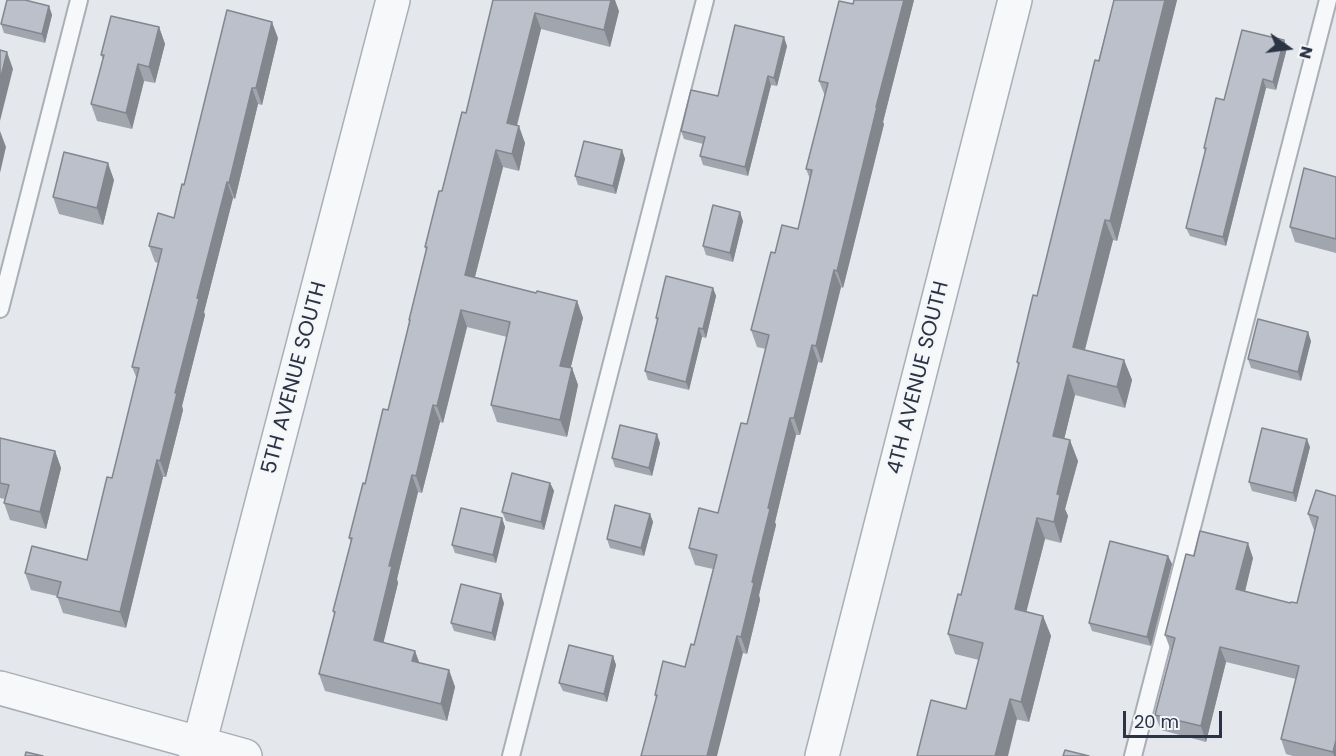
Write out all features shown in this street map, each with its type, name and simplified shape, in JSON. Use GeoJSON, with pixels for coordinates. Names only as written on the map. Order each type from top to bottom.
{"type":"FeatureCollection","features":[{"type":"Feature","properties":{"kind":"street","name":"5TH AVENUE SOUTH"},"geometry":{"type":"LineString","coordinates":[[198,750],[393,0]]}},
{"type":"Feature","properties":{"kind":"street","name":"4TH AVENUE SOUTH"},"geometry":{"type":"LineString","coordinates":[[822,756],[1015,0]]}},
{"type":"Feature","properties":{"kind":"street"},"geometry":{"type":"LineString","coordinates":[[0,688],[198,750],[245,756]]}},
{"type":"Feature","properties":{"kind":"lane"},"geometry":{"type":"LineString","coordinates":[[0,309],[79,0]]}},
{"type":"Feature","properties":{"kind":"lane"},"geometry":{"type":"LineString","coordinates":[[511,756],[705,0]]}},
{"type":"Feature","properties":{"kind":"lane"},"geometry":{"type":"LineString","coordinates":[[1133,756],[1329,0]]}},
{"type":"Feature","properties":{"kind":"building"},"geometry":{"type":"Polygon","coordinates":[[[7,0],[25,0],[49,6],[42,34],[1,24],[7,0]]]}},
{"type":"Feature","properties":{"kind":"building"},"geometry":{"type":"Polygon","coordinates":[[[493,0],[611,0],[604,30],[535,13],[507,123],[519,126],[512,154],[496,150],[465,275],[577,301],[560,366],[572,368],[560,420],[491,405],[510,322],[461,310],[437,406],[433,405],[416,476],[412,475],[389,566],[392,566],[374,640],[415,651],[412,661],[449,670],[441,704],[319,674],[363,483],[365,484],[383,409],[388,410],[439,191],[442,191],[462,112],[466,113],[493,0]]]}},
{"type":"Feature","properties":{"kind":"building"},"geometry":{"type":"Polygon","coordinates":[[[854,0],[904,0],[837,271],[834,270],[816,346],[812,345],[794,418],[790,418],[768,508],[770,509],[741,637],[737,636],[707,756],[641,756],[657,695],[655,695],[663,661],[685,667],[691,644],[694,645],[717,555],[689,548],[699,508],[718,513],[741,423],[747,424],[769,335],[751,330],[771,252],[775,253],[782,225],[798,229],[812,170],[806,169],[828,83],[819,81],[839,1],[853,4],[854,0]]]}},
{"type":"Feature","properties":{"kind":"building"},"geometry":{"type":"Polygon","coordinates":[[[1114,0],[1165,0],[1110,221],[1105,220],[1073,347],[1124,360],[1117,387],[1068,375],[1053,436],[1070,440],[1057,494],[1060,495],[1054,522],[1037,518],[1015,609],[1043,616],[1021,702],[1010,699],[995,756],[917,756],[931,700],[966,709],[983,643],[948,634],[958,594],[961,595],[1019,363],[1017,362],[1033,295],[1037,296],[1095,60],[1099,61],[1114,0]]]}},
{"type":"Feature","properties":{"kind":"building"},"geometry":{"type":"Polygon","coordinates":[[[227,10],[272,22],[256,88],[252,88],[229,183],[227,182],[197,298],[199,299],[175,393],[177,393],[160,461],[157,460],[120,612],[57,597],[61,582],[25,573],[32,546],[87,560],[107,477],[112,478],[139,368],[132,367],[162,249],[149,246],[158,213],[174,218],[227,10]]]}},
{"type":"Feature","properties":{"kind":"building"},"geometry":{"type":"Polygon","coordinates":[[[111,16],[159,27],[149,67],[138,64],[126,113],[91,104],[104,55],[101,55],[111,16]]]}},
{"type":"Feature","properties":{"kind":"building"},"geometry":{"type":"Polygon","coordinates":[[[735,25],[784,37],[774,78],[768,76],[745,167],[700,156],[705,137],[681,131],[691,90],[718,96],[735,25]]]}},
{"type":"Feature","properties":{"kind":"building"},"geometry":{"type":"Polygon","coordinates":[[[1242,30],[1284,40],[1273,82],[1263,79],[1223,237],[1186,228],[1216,98],[1224,100],[1242,30]]]}},
{"type":"Feature","properties":{"kind":"building"},"geometry":{"type":"Polygon","coordinates":[[[0,50],[7,52],[0,80],[0,50]]]}},
{"type":"Feature","properties":{"kind":"building"},"geometry":{"type":"Polygon","coordinates":[[[584,141],[622,150],[613,186],[575,176],[584,141]]]}},
{"type":"Feature","properties":{"kind":"building"},"geometry":{"type":"Polygon","coordinates":[[[64,152],[108,163],[97,208],[53,197],[64,152]]]}},
{"type":"Feature","properties":{"kind":"building"},"geometry":{"type":"Polygon","coordinates":[[[1304,168],[1336,177],[1336,239],[1290,227],[1304,168]]]}},
{"type":"Feature","properties":{"kind":"building"},"geometry":{"type":"Polygon","coordinates":[[[713,205],[740,212],[730,253],[703,246],[713,205]]]}},
{"type":"Feature","properties":{"kind":"building"},"geometry":{"type":"Polygon","coordinates":[[[666,276],[713,288],[703,329],[699,328],[686,382],[645,371],[666,276]]]}},
{"type":"Feature","properties":{"kind":"building"},"geometry":{"type":"Polygon","coordinates":[[[1258,319],[1308,332],[1298,372],[1248,359],[1258,319]]]}},
{"type":"Feature","properties":{"kind":"building"},"geometry":{"type":"Polygon","coordinates":[[[620,425],[657,434],[649,468],[612,458],[620,425]]]}},
{"type":"Feature","properties":{"kind":"building"},"geometry":{"type":"Polygon","coordinates":[[[1262,428],[1307,439],[1293,493],[1249,482],[1262,428]]]}},
{"type":"Feature","properties":{"kind":"building"},"geometry":{"type":"Polygon","coordinates":[[[0,438],[55,451],[40,512],[4,503],[9,485],[0,483],[0,438]]]}},
{"type":"Feature","properties":{"kind":"building"},"geometry":{"type":"Polygon","coordinates":[[[512,473],[550,483],[541,522],[502,512],[512,473]]]}},
{"type":"Feature","properties":{"kind":"building"},"geometry":{"type":"Polygon","coordinates":[[[1316,490],[1336,496],[1336,740],[1333,752],[1281,739],[1299,666],[1220,647],[1201,726],[1155,715],[1175,638],[1165,635],[1186,554],[1194,556],[1200,531],[1248,543],[1236,589],[1297,603],[1318,517],[1308,514],[1316,490]]]}},
{"type":"Feature","properties":{"kind":"building"},"geometry":{"type":"Polygon","coordinates":[[[615,505],[650,514],[641,548],[607,539],[615,505]]]}},
{"type":"Feature","properties":{"kind":"building"},"geometry":{"type":"Polygon","coordinates":[[[461,508],[502,518],[493,555],[452,545],[461,508]]]}},
{"type":"Feature","properties":{"kind":"building"},"geometry":{"type":"Polygon","coordinates":[[[1110,541],[1168,556],[1147,637],[1089,623],[1110,541]]]}},
{"type":"Feature","properties":{"kind":"building"},"geometry":{"type":"Polygon","coordinates":[[[461,584],[501,594],[492,633],[451,623],[461,584]]]}},
{"type":"Feature","properties":{"kind":"building"},"geometry":{"type":"Polygon","coordinates":[[[569,645],[613,656],[604,694],[559,683],[569,645]]]}},
{"type":"Feature","properties":{"kind":"building"},"geometry":{"type":"Polygon","coordinates":[[[1065,750],[1089,756],[1063,756],[1065,750]]]}},
{"type":"Feature","properties":{"kind":"building"},"geometry":{"type":"Polygon","coordinates":[[[26,752],[43,756],[25,756],[26,752]]]}}]}
